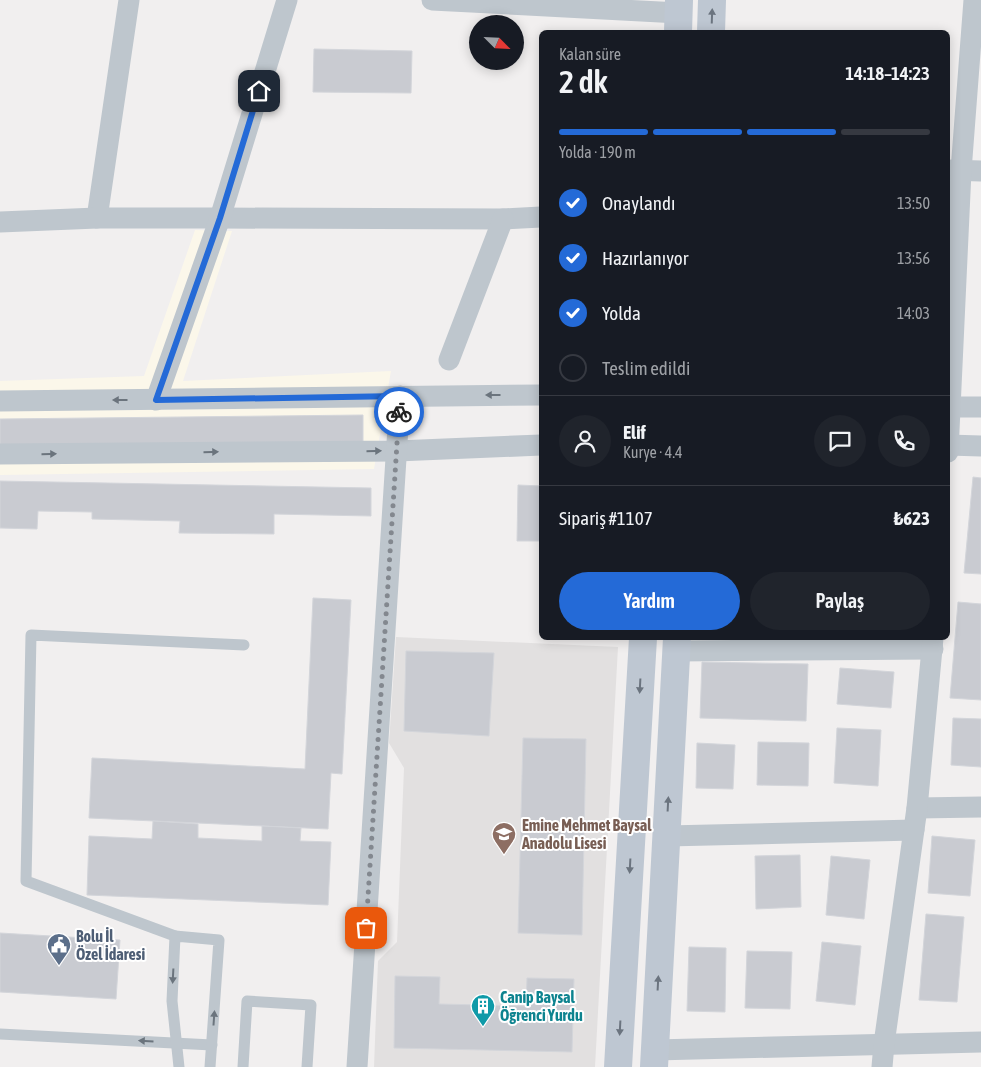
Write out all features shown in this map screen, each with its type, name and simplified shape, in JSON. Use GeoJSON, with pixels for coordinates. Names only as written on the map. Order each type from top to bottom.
{"type":"FeatureCollection","features":[{"type":"Feature","properties":{"kind":"main road"},"geometry":{"type":"LineString","coordinates":[[711,30],[712,0]]}},
{"type":"Feature","properties":{"kind":"main road"},"geometry":{"type":"LineString","coordinates":[[618,1067],[643,640]]}},
{"type":"Feature","properties":{"kind":"main road"},"geometry":{"type":"LineString","coordinates":[[654,1059],[677,644]]}},
{"type":"Feature","properties":{"kind":"street"},"geometry":{"type":"LineString","coordinates":[[97,218],[129,0]]}},
{"type":"Feature","properties":{"kind":"street"},"geometry":{"type":"LineString","coordinates":[[156,400],[220,218],[287,0]]}},
{"type":"Feature","properties":{"kind":"street"},"geometry":{"type":"LineString","coordinates":[[432,0],[678,15]]}},
{"type":"Feature","properties":{"kind":"street"},"geometry":{"type":"LineString","coordinates":[[950,376],[974,0]]}},
{"type":"Feature","properties":{"kind":"street"},"geometry":{"type":"LineString","coordinates":[[0,222],[97,218],[503,219],[539,217]]}},
{"type":"Feature","properties":{"kind":"street"},"geometry":{"type":"LineString","coordinates":[[449,360],[503,219]]}},
{"type":"Feature","properties":{"kind":"street"},"geometry":{"type":"LineString","coordinates":[[0,401],[539,395]]}},
{"type":"Feature","properties":{"kind":"street"},"geometry":{"type":"LineString","coordinates":[[358,1067],[400,396]]}},
{"type":"Feature","properties":{"kind":"street"},"geometry":{"type":"LineString","coordinates":[[950,407],[981,407]]}},
{"type":"Feature","properties":{"kind":"street"},"geometry":{"type":"LineString","coordinates":[[0,454],[397,451],[539,445]]}},
{"type":"Feature","properties":{"kind":"street"},"geometry":{"type":"LineString","coordinates":[[950,445],[981,446]]}},
{"type":"Feature","properties":{"kind":"street"},"geometry":{"type":"LineString","coordinates":[[677,644],[933,643],[917,808],[882,1067]]}},
{"type":"Feature","properties":{"kind":"street"},"geometry":{"type":"LineString","coordinates":[[917,808],[981,807]]}},
{"type":"Feature","properties":{"kind":"street"},"geometry":{"type":"LineString","coordinates":[[666,836],[914,830]]}},
{"type":"Feature","properties":{"kind":"street"},"geometry":{"type":"LineString","coordinates":[[654,1059],[884,1044],[981,1042]]}},
{"type":"Feature","properties":{"kind":"lane"},"geometry":{"type":"LineString","coordinates":[[210,1067],[219,940],[175,936],[26,881],[31,635],[244,645]]}},
{"type":"Feature","properties":{"kind":"lane"},"geometry":{"type":"LineString","coordinates":[[175,936],[172,1001],[179,1067]]}},
{"type":"Feature","properties":{"kind":"lane"},"geometry":{"type":"LineString","coordinates":[[243,1067],[247,1001],[311,1005],[307,1067]]}},
{"type":"Feature","properties":{"kind":"lane"},"geometry":{"type":"LineString","coordinates":[[0,1034],[212,1045]]}},
{"type":"Feature","properties":{"kind":"shaded area"},"geometry":{"type":"Polygon","coordinates":[[[195,230],[232,231],[183,381],[391,371],[374,469],[0,475],[0,381],[144,376],[195,230]]]}},
{"type":"Feature","properties":{"kind":"shaded area","name":"Emine Mehmet Baysal Anadolu Lisesi"},"geometry":{"type":"Polygon","coordinates":[[[396,637],[618,647],[595,1067],[374,1067],[378,961],[397,942],[404,768],[389,743],[396,637]]]}},
{"type":"Feature","properties":{"kind":"building"},"geometry":{"type":"Polygon","coordinates":[[[314,49],[412,51],[411,93],[313,92],[314,49]]]}},
{"type":"Feature","properties":{"kind":"building"},"geometry":{"type":"Polygon","coordinates":[[[363,415],[363,447],[0,446],[0,419],[363,415]]]}},
{"type":"Feature","properties":{"kind":"building"},"geometry":{"type":"Polygon","coordinates":[[[973,477],[981,478],[981,574],[964,573],[973,477]]]}},
{"type":"Feature","properties":{"kind":"building"},"geometry":{"type":"Polygon","coordinates":[[[0,481],[371,488],[371,516],[274,514],[274,534],[179,533],[180,521],[92,519],[92,512],[38,511],[37,529],[0,528],[0,481]]]}},
{"type":"Feature","properties":{"kind":"building"},"geometry":{"type":"Polygon","coordinates":[[[518,485],[539,486],[539,541],[517,541],[518,485]]]}},
{"type":"Feature","properties":{"kind":"building"},"geometry":{"type":"Polygon","coordinates":[[[313,598],[351,600],[342,774],[331,773],[328,829],[89,818],[92,758],[305,769],[313,598]]]}},
{"type":"Feature","properties":{"kind":"building"},"geometry":{"type":"Polygon","coordinates":[[[958,602],[981,604],[981,700],[950,698],[958,602]]]}},
{"type":"Feature","properties":{"kind":"building"},"geometry":{"type":"Polygon","coordinates":[[[406,651],[494,653],[489,736],[404,731],[406,651]]]}},
{"type":"Feature","properties":{"kind":"building"},"geometry":{"type":"Polygon","coordinates":[[[702,662],[808,664],[806,721],[700,718],[702,662]]]}},
{"type":"Feature","properties":{"kind":"building"},"geometry":{"type":"Polygon","coordinates":[[[840,668],[894,672],[891,708],[837,704],[840,668]]]}},
{"type":"Feature","properties":{"kind":"building"},"geometry":{"type":"Polygon","coordinates":[[[953,718],[981,719],[981,767],[951,765],[953,718]]]}},
{"type":"Feature","properties":{"kind":"building"},"geometry":{"type":"Polygon","coordinates":[[[837,728],[881,730],[878,786],[834,783],[837,728]]]}},
{"type":"Feature","properties":{"kind":"building","name":"Emine Mehmet Baysal Anadolu Lisesi"},"geometry":{"type":"Polygon","coordinates":[[[523,738],[586,739],[582,935],[518,933],[523,738]]]}},
{"type":"Feature","properties":{"kind":"building"},"geometry":{"type":"Polygon","coordinates":[[[758,742],[809,743],[808,786],[757,785],[758,742]]]}},
{"type":"Feature","properties":{"kind":"building"},"geometry":{"type":"Polygon","coordinates":[[[697,743],[735,745],[733,789],[696,788],[697,743]]]}},
{"type":"Feature","properties":{"kind":"building"},"geometry":{"type":"Polygon","coordinates":[[[153,821],[198,824],[198,838],[262,841],[262,826],[301,828],[300,841],[331,842],[328,905],[87,895],[89,836],[152,839],[153,821]]]}},
{"type":"Feature","properties":{"kind":"building"},"geometry":{"type":"Polygon","coordinates":[[[932,836],[975,840],[970,896],[928,893],[932,836]]]}},
{"type":"Feature","properties":{"kind":"building"},"geometry":{"type":"Polygon","coordinates":[[[800,855],[801,907],[756,909],[755,856],[800,855]]]}},
{"type":"Feature","properties":{"kind":"building"},"geometry":{"type":"Polygon","coordinates":[[[831,856],[870,860],[864,919],[826,915],[831,856]]]}},
{"type":"Feature","properties":{"kind":"building"},"geometry":{"type":"Polygon","coordinates":[[[926,914],[964,917],[957,1002],[919,1000],[926,914]]]}},
{"type":"Feature","properties":{"kind":"building","name":"Bolu İl Özel İdaresi"},"geometry":{"type":"Polygon","coordinates":[[[0,933],[120,940],[116,999],[0,992],[0,933]]]}},
{"type":"Feature","properties":{"kind":"building"},"geometry":{"type":"Polygon","coordinates":[[[822,942],[861,946],[855,1005],[816,1001],[822,942]]]}},
{"type":"Feature","properties":{"kind":"building"},"geometry":{"type":"Polygon","coordinates":[[[689,947],[726,948],[725,1012],[687,1011],[689,947]]]}},
{"type":"Feature","properties":{"kind":"building"},"geometry":{"type":"Polygon","coordinates":[[[747,951],[792,952],[790,1009],[745,1008],[747,951]]]}},
{"type":"Feature","properties":{"kind":"building","name":"Canip Baysal Öğrenci Yurdu"},"geometry":{"type":"Polygon","coordinates":[[[395,976],[440,977],[439,1004],[526,1006],[527,978],[574,979],[572,1052],[394,1048],[395,976]]]}},
{"type":"Feature","properties":{"kind":"way so far"},"geometry":{"type":"LineString","coordinates":[[366,928],[399,412]]}},
{"type":"Feature","properties":{"kind":"place","name":"Emine Mehmet Baysal Anadolu Lisesi"},"geometry":{"type":"Point","coordinates":[504,855]}},
{"type":"Feature","properties":{"kind":"place","name":"Bolu İl Özel İdaresi"},"geometry":{"type":"Point","coordinates":[59,966]}},
{"type":"Feature","properties":{"kind":"place","name":"Canip Baysal Öğrenci Yurdu"},"geometry":{"type":"Point","coordinates":[483,1027]}},
{"type":"Feature","properties":{"kind":"route"},"geometry":{"type":"LineString","coordinates":[[259,91],[220,218],[156,400],[400,396],[399,412]]}}]}
